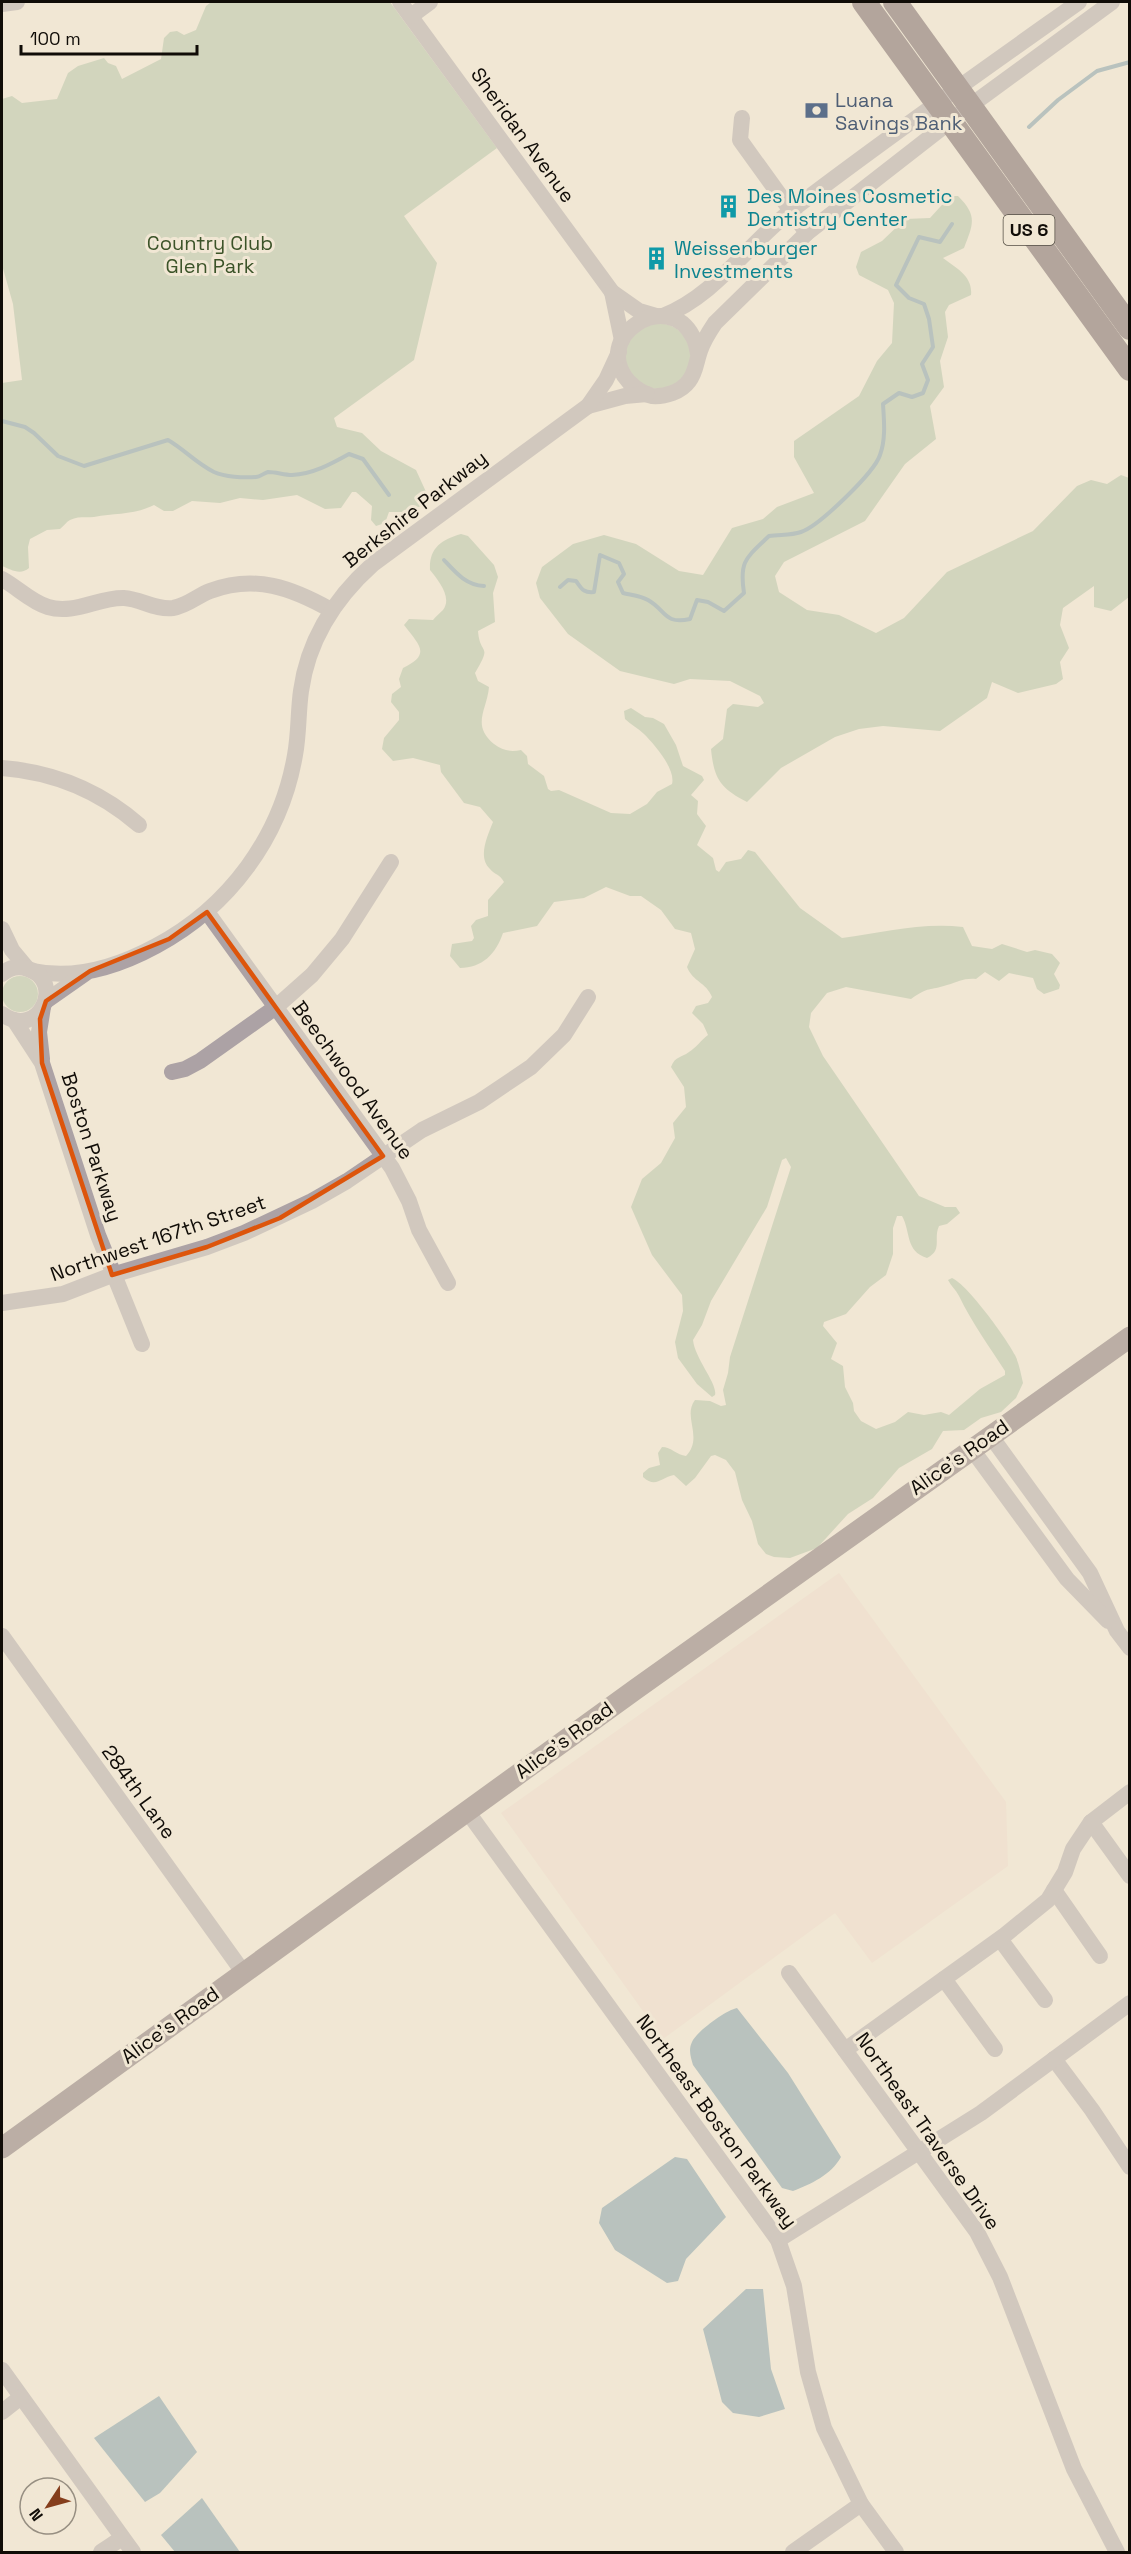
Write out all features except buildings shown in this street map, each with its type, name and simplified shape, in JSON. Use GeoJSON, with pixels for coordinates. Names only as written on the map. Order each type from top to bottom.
{"type":"FeatureCollection","features":[{"type":"Feature","properties":{"kind":"highway","name":"US 6"},"geometry":{"type":"LineString","coordinates":[[864,2],[952,103],[1130,328]]}},
{"type":"Feature","properties":{"kind":"highway","name":"US 6"},"geometry":{"type":"LineString","coordinates":[[895,2],[952,103],[1059,272],[1130,369]]}},
{"type":"Feature","properties":{"kind":"highway"},"geometry":{"type":"LineString","coordinates":[[1059,272],[1066,271],[1073,279],[1130,355]]}},
{"type":"Feature","properties":{"kind":"main road","name":"Alice's Road"},"geometry":{"type":"LineString","coordinates":[[2,2148],[466,1811],[971,1448],[1130,1337]]}},
{"type":"Feature","properties":{"kind":"street"},"geometry":{"type":"LineString","coordinates":[[2,4],[17,2]]}},
{"type":"Feature","properties":{"kind":"street","name":"Sheridan Avenue"},"geometry":{"type":"LineString","coordinates":[[400,2],[612,292],[639,311],[659,316]]}},
{"type":"Feature","properties":{"kind":"street"},"geometry":{"type":"LineString","coordinates":[[411,16],[430,2]]}},
{"type":"Feature","properties":{"kind":"street"},"geometry":{"type":"LineString","coordinates":[[698,354],[715,323],[807,233],[952,103],[1079,2]]}},
{"type":"Feature","properties":{"kind":"street"},"geometry":{"type":"LineString","coordinates":[[659,316],[684,326],[693,336],[698,354],[698,365],[690,381],[683,388],[671,394],[651,396],[634,388],[624,376],[620,346],[637,322],[692,303],[791,211],[952,103],[1112,2]]}},
{"type":"Feature","properties":{"kind":"street"},"geometry":{"type":"LineString","coordinates":[[742,118],[740,140],[807,233]]}},
{"type":"Feature","properties":{"kind":"street","name":"Sheridan Avenue"},"geometry":{"type":"LineString","coordinates":[[612,292],[620,346]]}},
{"type":"Feature","properties":{"kind":"street","name":"Berkshire Parkway"},"geometry":{"type":"LineString","coordinates":[[2,974],[13,968],[55,974],[90,971],[149,950],[189,926],[230,889],[251,862],[275,822],[295,756],[305,669],[317,637],[332,610],[356,579],[373,564],[588,406],[606,380],[620,346]]}},
{"type":"Feature","properties":{"kind":"street","name":"Berkshire Parkway"},"geometry":{"type":"LineString","coordinates":[[588,406],[625,396],[647,394]]}},
{"type":"Feature","properties":{"kind":"street"},"geometry":{"type":"LineString","coordinates":[[2,579],[48,607],[66,609],[116,598],[130,598],[152,607],[170,608],[183,606],[208,592],[229,585],[261,583],[292,590],[332,610]]}},
{"type":"Feature","properties":{"kind":"street"},"geometry":{"type":"LineString","coordinates":[[2,768],[66,780],[107,801],[139,825]]}},
{"type":"Feature","properties":{"kind":"street"},"geometry":{"type":"LineString","coordinates":[[172,1072],[193,1066],[296,991],[327,958],[355,920],[391,862]]}},
{"type":"Feature","properties":{"kind":"street","name":"Beechwood Avenue"},"geometry":{"type":"LineString","coordinates":[[207,912],[383,1156],[403,1187],[419,1230],[448,1283]]}},
{"type":"Feature","properties":{"kind":"street"},"geometry":{"type":"LineString","coordinates":[[2,929],[12,950],[46,987],[44,1004]]}},
{"type":"Feature","properties":{"kind":"street","name":"Berkshire Parkway"},"geometry":{"type":"LineString","coordinates":[[5,1016],[21,1021],[34,1017],[44,1004],[90,971]]}},
{"type":"Feature","properties":{"kind":"street","name":"Northwest 167th Street"},"geometry":{"type":"LineString","coordinates":[[2,1303],[49,1298],[112,1275],[207,1247],[280,1218],[338,1186],[422,1130],[499,1090],[531,1067],[564,1035],[588,997]]}},
{"type":"Feature","properties":{"kind":"street","name":"Boston Parkway"},"geometry":{"type":"LineString","coordinates":[[44,1004],[39,1032],[42,1063],[112,1275],[142,1344]]}},
{"type":"Feature","properties":{"kind":"street","name":"Boston Parkway"},"geometry":{"type":"LineString","coordinates":[[5,1016],[42,1063]]}},
{"type":"Feature","properties":{"kind":"street"},"geometry":{"type":"LineString","coordinates":[[990,1435],[1090,1573],[1117,1631]]}},
{"type":"Feature","properties":{"kind":"street"},"geometry":{"type":"LineString","coordinates":[[971,1448],[1067,1579],[1117,1631],[1130,1648]]}},
{"type":"Feature","properties":{"kind":"street","name":"284th Lane"},"geometry":{"type":"LineString","coordinates":[[2,1636],[243,1972]]}},
{"type":"Feature","properties":{"kind":"street"},"geometry":{"type":"LineString","coordinates":[[845,2050],[1000,1939],[1048,1900],[1065,1872],[1074,1849],[1091,1822],[1130,1792]]}},
{"type":"Feature","properties":{"kind":"street","name":"Northeast Boston Parkway"},"geometry":{"type":"LineString","coordinates":[[466,1811],[778,2240],[794,2286],[808,2372],[824,2428],[861,2504],[896,2553]]}},
{"type":"Feature","properties":{"kind":"street"},"geometry":{"type":"LineString","coordinates":[[1091,1822],[1129,1874]]}},
{"type":"Feature","properties":{"kind":"street"},"geometry":{"type":"LineString","coordinates":[[1054,1890],[1100,1956]]}},
{"type":"Feature","properties":{"kind":"street"},"geometry":{"type":"LineString","coordinates":[[1000,1939],[1045,2000]]}},
{"type":"Feature","properties":{"kind":"street","name":"Northeast Traverse Drive"},"geometry":{"type":"LineString","coordinates":[[789,1973],[977,2232],[1000,2277],[1074,2469],[1117,2553]]}},
{"type":"Feature","properties":{"kind":"street"},"geometry":{"type":"LineString","coordinates":[[944,1979],[994,2049]]}},
{"type":"Feature","properties":{"kind":"street"},"geometry":{"type":"LineString","coordinates":[[778,2240],[981,2113],[1130,2003]]}},
{"type":"Feature","properties":{"kind":"street"},"geometry":{"type":"LineString","coordinates":[[1054,2059],[1130,2167]]}},
{"type":"Feature","properties":{"kind":"street"},"geometry":{"type":"LineString","coordinates":[[2,2370],[133,2553]]}},
{"type":"Feature","properties":{"kind":"street"},"geometry":{"type":"LineString","coordinates":[[2,2412],[21,2397]]}},
{"type":"Feature","properties":{"kind":"street"},"geometry":{"type":"LineString","coordinates":[[793,2553],[861,2504]]}},
{"type":"Feature","properties":{"kind":"street"},"geometry":{"type":"LineString","coordinates":[[101,2553],[122,2538]]}},
{"type":"Feature","properties":{"kind":"highlighted area"},"geometry":{"type":"Polygon","coordinates":[[[207,912],[383,1156],[280,1218],[207,1247],[112,1275],[42,1063],[40,1019],[46,1001],[90,971],[169,939],[207,912]]]}},
{"type":"Feature","properties":{"kind":"shaded area"},"geometry":{"type":"Polygon","coordinates":[[[839,1573],[1006,1802],[1008,1866],[872,1963],[835,1913],[663,2039],[501,1813],[839,1573]]]}},
{"type":"Feature","properties":{"kind":"green space","name":"Country Club Glen Park"},"geometry":{"type":"Polygon","coordinates":[[[390,2],[497,148],[404,216],[437,263],[414,360],[334,418],[337,427],[362,433],[381,451],[416,470],[427,494],[421,506],[406,512],[389,512],[385,523],[376,526],[371,520],[372,506],[356,492],[352,492],[341,508],[325,509],[297,495],[263,500],[240,498],[220,503],[192,501],[173,511],[164,511],[154,505],[132,512],[76,518],[60,529],[47,530],[30,539],[29,568],[19,572],[12,570],[2,566],[2,383],[22,380],[13,304],[2,265],[2,99],[12,96],[22,103],[57,99],[68,73],[78,66],[104,58],[108,63],[116,66],[122,79],[161,59],[164,38],[170,32],[177,31],[184,35],[196,30],[206,6],[210,3],[390,2]]]}},
{"type":"Feature","properties":{"kind":"green space"},"geometry":{"type":"Polygon","coordinates":[[[950,196],[958,196],[969,209],[972,220],[964,248],[943,258],[966,278],[971,288],[971,295],[949,305],[945,312],[948,337],[940,361],[944,387],[930,406],[936,439],[905,464],[865,521],[784,562],[775,576],[779,592],[807,610],[839,615],[876,633],[904,618],[947,572],[1033,531],[1077,486],[1091,480],[1107,484],[1121,475],[1129,478],[1129,597],[1111,611],[1094,607],[1094,586],[1063,608],[1060,625],[1069,648],[1060,662],[1063,679],[1056,684],[1018,693],[992,682],[987,698],[940,731],[883,726],[859,729],[835,737],[781,768],[747,802],[730,792],[720,782],[714,768],[711,749],[723,739],[727,709],[733,704],[758,707],[764,703],[760,696],[730,681],[690,679],[674,684],[620,671],[568,634],[540,598],[536,583],[542,567],[573,544],[604,535],[636,544],[679,571],[703,575],[732,528],[763,519],[777,507],[814,493],[794,457],[794,441],[859,396],[877,361],[892,343],[894,303],[888,290],[859,275],[856,267],[861,252],[882,241],[905,219],[930,218],[950,196]]]}},
{"type":"Feature","properties":{"kind":"green space"},"geometry":{"type":"Polygon","coordinates":[[[658,323],[670,326],[681,333],[688,344],[691,356],[688,368],[681,379],[670,386],[658,389],[646,386],[635,379],[628,368],[625,356],[628,344],[635,333],[646,326],[658,323]]]}},
{"type":"Feature","properties":{"kind":"green space"},"geometry":{"type":"Polygon","coordinates":[[[461,534],[468,536],[494,565],[498,577],[493,593],[495,622],[478,631],[484,653],[475,673],[478,681],[489,687],[482,717],[483,730],[494,744],[501,748],[510,751],[521,750],[527,756],[528,764],[544,776],[548,789],[559,790],[611,813],[630,814],[647,804],[657,792],[672,784],[671,771],[658,750],[644,734],[625,719],[624,711],[631,708],[645,717],[653,718],[664,724],[676,745],[683,766],[702,776],[704,780],[691,795],[698,801],[697,814],[706,826],[697,845],[713,858],[716,870],[719,872],[726,862],[741,859],[748,850],[755,852],[800,908],[842,938],[917,927],[963,927],[972,946],[992,949],[1002,944],[1027,952],[1035,950],[1052,954],[1060,963],[1054,974],[1060,985],[1059,989],[1044,994],[1037,989],[1033,978],[1009,973],[999,981],[985,972],[976,979],[929,989],[911,999],[846,987],[827,993],[811,1013],[809,1027],[823,1056],[919,1196],[945,1207],[956,1207],[960,1213],[947,1224],[939,1226],[935,1251],[927,1258],[915,1251],[902,1216],[897,1216],[893,1228],[893,1254],[886,1275],[870,1287],[846,1314],[824,1322],[823,1326],[837,1343],[831,1359],[843,1366],[845,1387],[853,1403],[854,1411],[861,1421],[876,1429],[895,1422],[908,1412],[924,1415],[941,1412],[949,1415],[980,1389],[1005,1375],[1005,1371],[948,1280],[952,1278],[967,1290],[1011,1347],[1023,1383],[1016,1398],[1001,1412],[981,1418],[964,1430],[943,1431],[932,1449],[899,1468],[873,1498],[848,1514],[817,1548],[790,1558],[766,1554],[758,1544],[752,1521],[742,1500],[735,1472],[726,1460],[715,1455],[711,1456],[686,1486],[674,1475],[655,1482],[643,1477],[643,1473],[649,1468],[660,1465],[658,1453],[662,1447],[686,1456],[691,1449],[693,1434],[691,1413],[695,1400],[726,1405],[723,1390],[730,1357],[791,1167],[786,1158],[782,1160],[767,1207],[711,1301],[702,1325],[693,1340],[715,1390],[715,1395],[712,1397],[697,1384],[678,1358],[675,1342],[683,1311],[682,1295],[652,1255],[631,1207],[642,1179],[661,1163],[675,1138],[673,1123],[686,1107],[684,1087],[671,1067],[676,1059],[692,1050],[708,1035],[703,1024],[692,1013],[696,1006],[708,1003],[712,997],[687,967],[695,949],[691,933],[675,929],[661,910],[641,896],[630,896],[606,887],[584,898],[554,902],[537,926],[503,933],[487,958],[475,965],[460,968],[450,956],[452,944],[472,941],[474,938],[471,926],[476,920],[488,916],[488,900],[504,882],[490,869],[484,858],[485,846],[493,822],[480,807],[464,803],[441,772],[440,765],[413,758],[393,761],[382,749],[384,738],[399,720],[399,712],[391,702],[392,694],[401,687],[399,679],[403,668],[412,663],[420,654],[418,644],[404,625],[409,619],[433,620],[443,610],[446,605],[445,594],[430,570],[430,562],[434,551],[442,542],[461,534]]]}},
{"type":"Feature","properties":{"kind":"green space"},"geometry":{"type":"Polygon","coordinates":[[[20,976],[33,981],[38,994],[33,1007],[20,1012],[7,1007],[2,994],[7,981],[20,976]]]}},
{"type":"Feature","properties":{"kind":"water"},"geometry":{"type":"Polygon","coordinates":[[[737,2008],[788,2073],[841,2157],[826,2174],[793,2191],[782,2188],[693,2065],[690,2048],[695,2038],[719,2017],[737,2008]]]}},
{"type":"Feature","properties":{"kind":"water"},"geometry":{"type":"Polygon","coordinates":[[[675,2157],[687,2159],[726,2217],[686,2259],[678,2281],[667,2283],[615,2250],[599,2223],[602,2208],[675,2157]]]}},
{"type":"Feature","properties":{"kind":"water"},"geometry":{"type":"Polygon","coordinates":[[[746,2289],[763,2289],[771,2369],[785,2409],[759,2417],[733,2413],[722,2402],[703,2329],[746,2289]]]}},
{"type":"Feature","properties":{"kind":"water"},"geometry":{"type":"Polygon","coordinates":[[[159,2396],[197,2452],[160,2493],[145,2502],[94,2438],[159,2396]]]}},
{"type":"Feature","properties":{"kind":"water"},"geometry":{"type":"Polygon","coordinates":[[[202,2498],[240,2552],[175,2552],[161,2535],[202,2498]]]}},
{"type":"Feature","properties":{"kind":"waterway"},"geometry":{"type":"LineString","coordinates":[[1029,127],[1058,100],[1097,71],[1130,62]]}},
{"type":"Feature","properties":{"kind":"waterway"},"geometry":{"type":"LineString","coordinates":[[560,587],[568,580],[576,581],[585,591],[594,592],[600,555],[619,563],[624,574],[618,582],[623,593],[648,600],[666,616],[675,620],[690,619],[697,600],[708,602],[724,611],[744,593],[743,574],[746,561],[769,536],[797,533],[809,528],[845,498],[868,474],[880,455],[883,443],[883,404],[899,393],[912,397],[923,393],[928,380],[922,364],[933,347],[929,319],[924,304],[909,298],[896,285],[919,237],[940,242],[952,224]]}},
{"type":"Feature","properties":{"kind":"waterway"},"geometry":{"type":"LineString","coordinates":[[2,421],[25,427],[58,456],[84,466],[168,440],[218,474],[234,477],[258,477],[268,472],[289,475],[307,473],[349,454],[363,459],[389,495]]}},
{"type":"Feature","properties":{"kind":"waterway"},"geometry":{"type":"LineString","coordinates":[[444,560],[467,581],[484,586]]}},
{"type":"Feature","properties":{"kind":"place","name":"Luana Savings Bank"},"geometry":{"type":"Point","coordinates":[817,111]}},
{"type":"Feature","properties":{"kind":"place","name":"Des Moines Cosmetic Dentistry Center"},"geometry":{"type":"Point","coordinates":[729,207]}},
{"type":"Feature","properties":{"kind":"place","name":"Weissenburger Investments"},"geometry":{"type":"Point","coordinates":[656,259]}}]}
